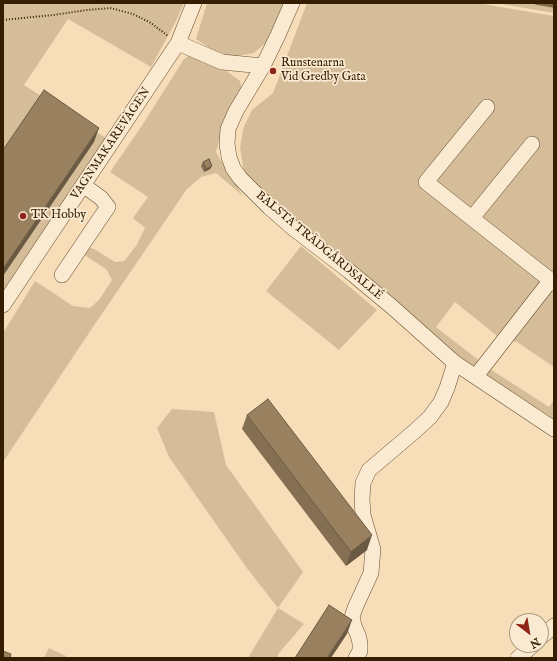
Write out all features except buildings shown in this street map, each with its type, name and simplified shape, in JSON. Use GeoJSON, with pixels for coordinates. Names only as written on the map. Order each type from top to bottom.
{"type":"FeatureCollection","features":[{"type":"Feature","properties":{"kind":"street","name":"VAGNMAKAREVÄGEN"},"geometry":{"type":"LineString","coordinates":[[3,305],[178,44],[194,3]]}},
{"type":"Feature","properties":{"kind":"street","name":"BALSTA TRÄDGÅRDSALLÉ"},"geometry":{"type":"LineString","coordinates":[[292,3],[263,66],[236,111],[228,129],[227,144],[229,157],[233,168],[240,178],[289,225],[349,271],[456,363],[554,428]]}},
{"type":"Feature","properties":{"kind":"street"},"geometry":{"type":"LineString","coordinates":[[178,44],[222,62],[263,66]]}},
{"type":"Feature","properties":{"kind":"street"},"geometry":{"type":"LineString","coordinates":[[476,376],[552,282],[426,182],[487,107]]}},
{"type":"Feature","properties":{"kind":"street"},"geometry":{"type":"LineString","coordinates":[[472,218],[532,144]]}},
{"type":"Feature","properties":{"kind":"street"},"geometry":{"type":"LineString","coordinates":[[62,275],[108,207],[101,198],[83,185]]}},
{"type":"Feature","properties":{"kind":"street"},"geometry":{"type":"LineString","coordinates":[[356,658],[360,650],[360,643],[352,617],[371,573],[373,550],[363,515],[362,499],[364,483],[369,470],[430,417],[441,402],[456,363]]}},
{"type":"Feature","properties":{"kind":"path"},"geometry":{"type":"LineString","coordinates":[[3,20],[110,8],[133,14],[151,23],[178,44]]}},
{"type":"Feature","properties":{"kind":"shaded area"},"geometry":{"type":"Polygon","coordinates":[[[3,3],[184,3],[151,67],[68,19],[24,85],[106,138],[3,290],[3,3]]]}},
{"type":"Feature","properties":{"kind":"shaded area"},"geometry":{"type":"Polygon","coordinates":[[[207,3],[286,3],[269,40],[254,53],[232,57],[211,49],[196,39],[207,3]]]}},
{"type":"Feature","properties":{"kind":"shaded area"},"geometry":{"type":"Polygon","coordinates":[[[307,3],[477,3],[554,16],[554,367],[517,342],[501,339],[455,302],[436,327],[481,362],[477,365],[470,365],[267,198],[244,172],[240,147],[244,126],[252,110],[273,93],[307,3]]]}},
{"type":"Feature","properties":{"kind":"shaded area"},"geometry":{"type":"Polygon","coordinates":[[[495,3],[554,3],[554,13],[495,3]]]}},
{"type":"Feature","properties":{"kind":"shaded area"},"geometry":{"type":"Polygon","coordinates":[[[190,55],[228,72],[240,81],[242,90],[220,138],[216,152],[243,196],[216,173],[201,177],[187,189],[3,462],[3,333],[35,281],[73,306],[90,308],[99,300],[112,280],[106,269],[83,254],[87,247],[94,249],[115,262],[124,261],[136,246],[145,228],[133,218],[148,197],[110,172],[141,127],[184,59],[190,55]]]}},
{"type":"Feature","properties":{"kind":"shaded area"},"geometry":{"type":"Polygon","coordinates":[[[301,246],[377,310],[339,350],[266,291],[301,246]]]}},
{"type":"Feature","properties":{"kind":"shaded area"},"geometry":{"type":"Polygon","coordinates":[[[490,369],[549,407],[554,400],[554,422],[486,377],[490,369]]]}},
{"type":"Feature","properties":{"kind":"shaded area"},"geometry":{"type":"Polygon","coordinates":[[[172,409],[214,412],[226,465],[303,572],[278,608],[246,567],[169,457],[157,428],[172,409]]]}},
{"type":"Feature","properties":{"kind":"shaded area"},"geometry":{"type":"Polygon","coordinates":[[[278,608],[304,624],[279,653],[277,658],[248,658],[278,608]]]}},
{"type":"Feature","properties":{"kind":"shaded area"},"geometry":{"type":"Polygon","coordinates":[[[49,648],[66,656],[65,658],[44,658],[49,648]]]}},
{"type":"Feature","properties":{"kind":"waterway"},"geometry":{"type":"LineString","coordinates":[[536,3],[554,6]]}},
{"type":"Feature","properties":{"kind":"place","name":"Runstenarna Vid Gredby Gata"},"geometry":{"type":"Point","coordinates":[273,71]}},
{"type":"Feature","properties":{"kind":"place","name":"TK Hobby"},"geometry":{"type":"Point","coordinates":[23,216]}}]}
